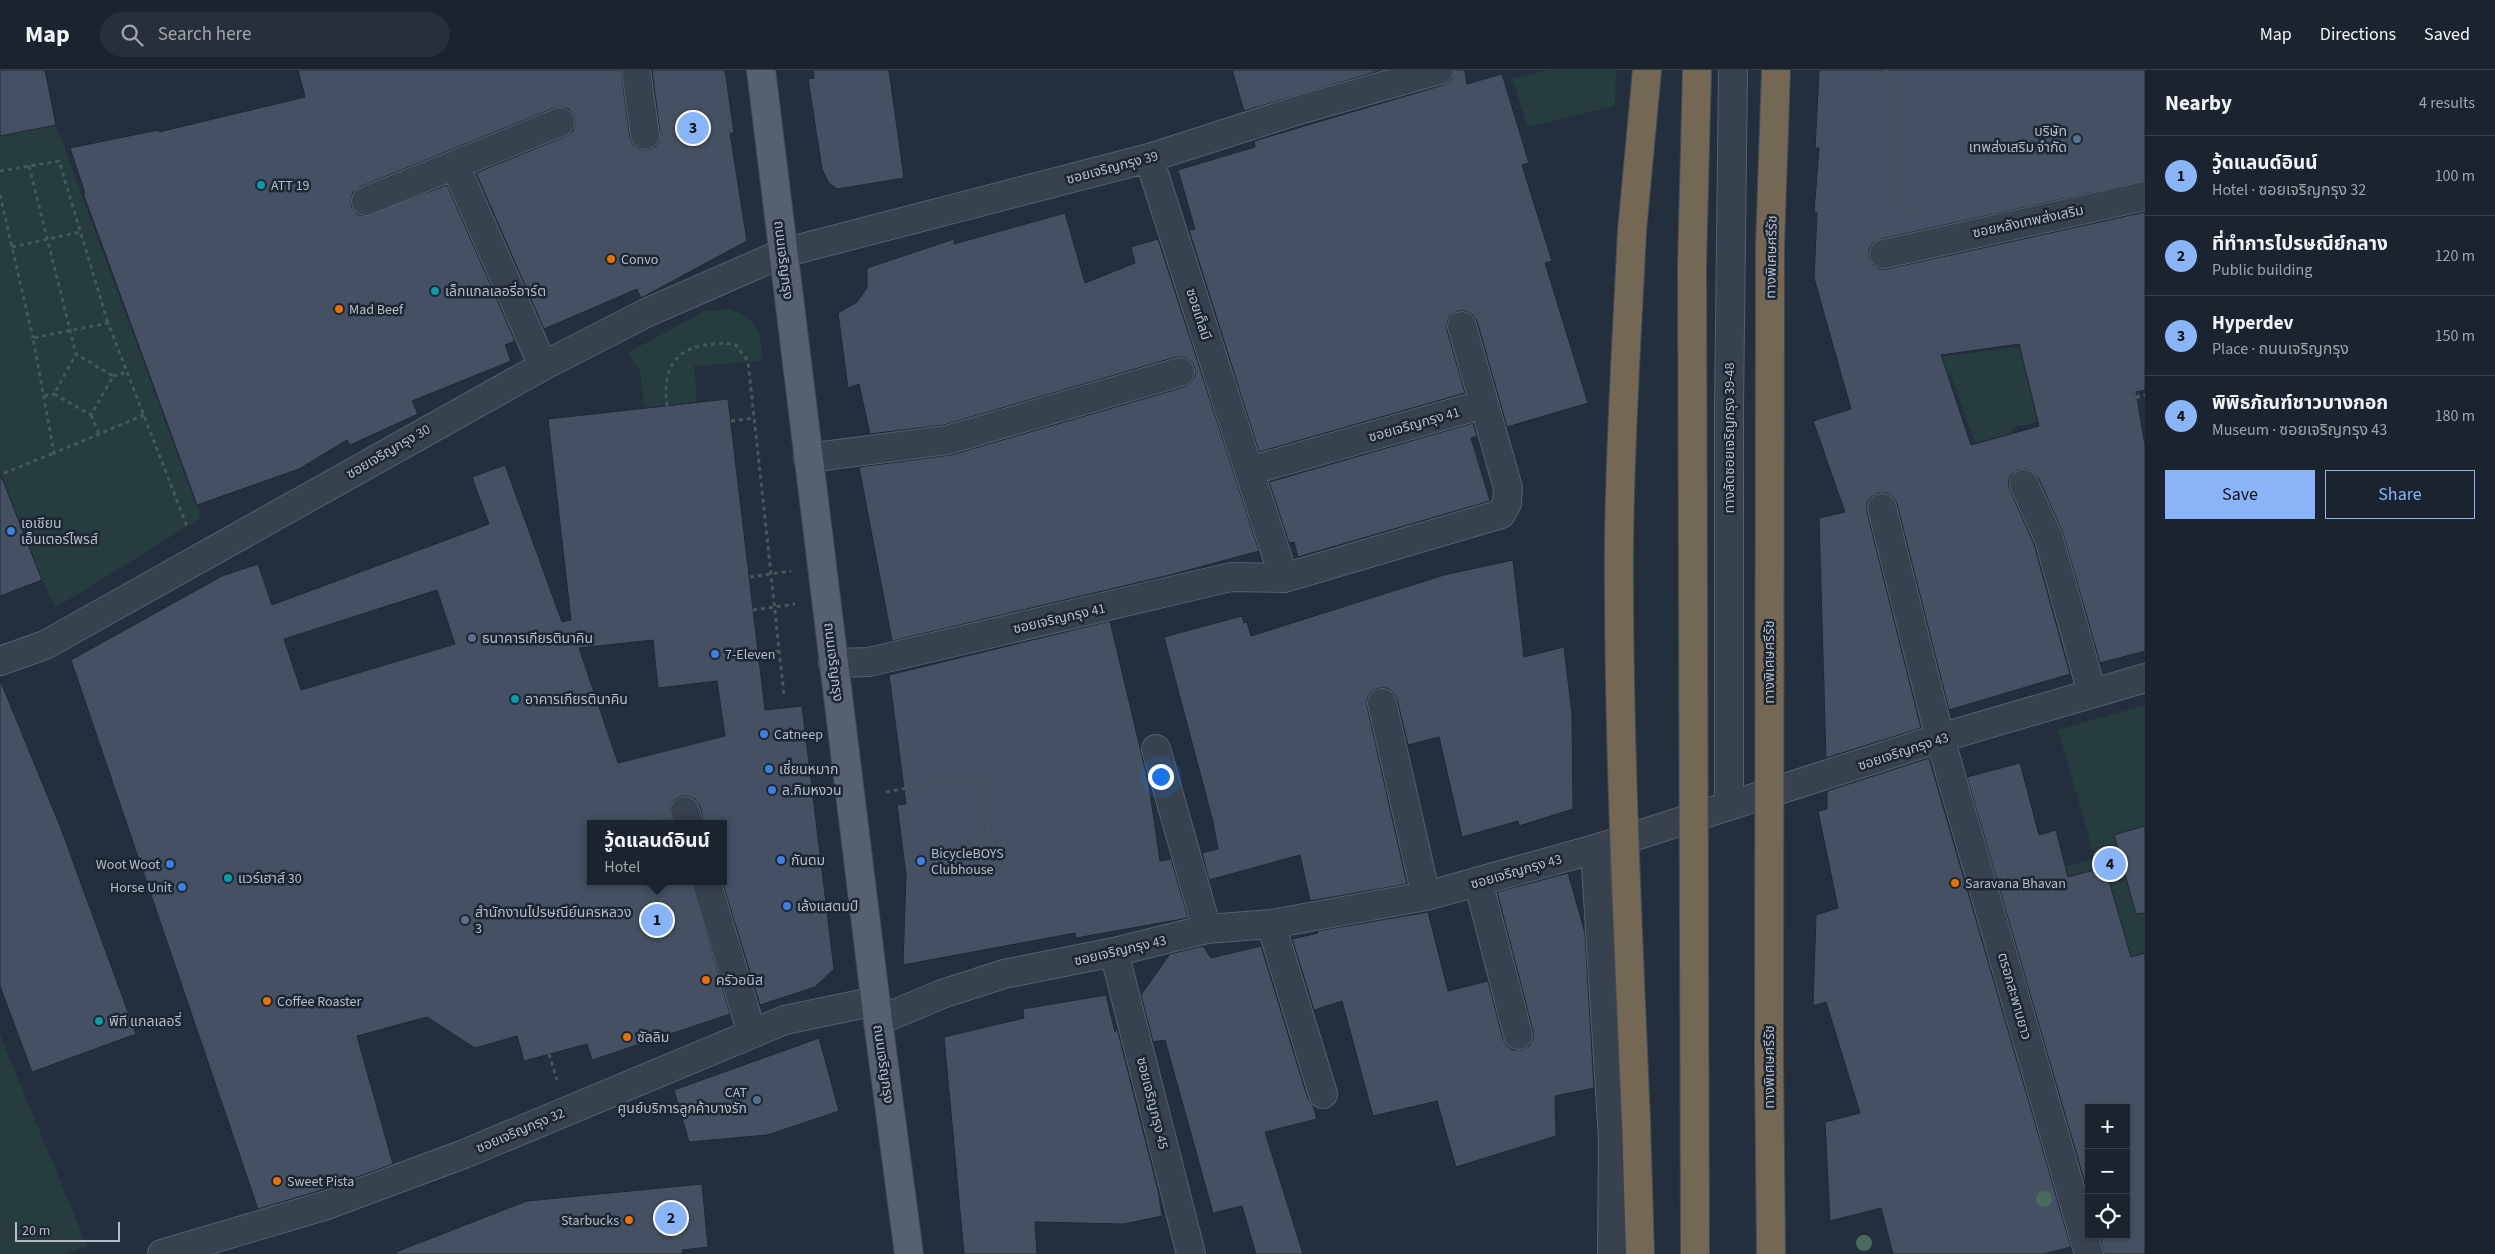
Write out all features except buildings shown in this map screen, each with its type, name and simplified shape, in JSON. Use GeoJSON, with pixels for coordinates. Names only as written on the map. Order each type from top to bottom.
{"type":"FeatureCollection","features":[{"type":"Feature","properties":{"kind":"highway"},"geometry":{"type":"LineString","coordinates":[[1640,1254],[1623,804],[1619,543],[1624,376],[1632,230],[1647,70]]}},
{"type":"Feature","properties":{"kind":"highway"},"geometry":{"type":"LineString","coordinates":[[1695,1254],[1692,264],[1697,70]]}},
{"type":"Feature","properties":{"kind":"highway","name":"ทางพิเศษศรีรัช"},"geometry":{"type":"LineString","coordinates":[[1771,1254],[1769,1060],[1770,265],[1776,70]]}},
{"type":"Feature","properties":{"kind":"main road","name":"ถนนเจริญกรุง"},"geometry":{"type":"LineString","coordinates":[[761,70],[877,1011],[909,1254]]}},
{"type":"Feature","properties":{"kind":"street"},"geometry":{"type":"LineString","coordinates":[[636,70],[645,135]]}},
{"type":"Feature","properties":{"kind":"street","name":"ซอยเจริญกรุง 39"},"geometry":{"type":"LineString","coordinates":[[783,253],[1149,158],[1302,109],[1439,70]]}},
{"type":"Feature","properties":{"kind":"street","name":"ทางลัดซอยเจริญกรุง 39-48"},"geometry":{"type":"LineString","coordinates":[[1729,805],[1729,410],[1733,70]]}},
{"type":"Feature","properties":{"kind":"street"},"geometry":{"type":"LineString","coordinates":[[366,201],[560,122]]}},
{"type":"Feature","properties":{"kind":"street","name":"ซอยเท็ลมี"},"geometry":{"type":"LineString","coordinates":[[1149,158],[1249,471]]}},
{"type":"Feature","properties":{"kind":"street"},"geometry":{"type":"LineString","coordinates":[[455,165],[543,366]]}},
{"type":"Feature","properties":{"kind":"street","name":"ซอยหลังเทพส่งเสริม"},"geometry":{"type":"LineString","coordinates":[[1884,254],[2145,196]]}},
{"type":"Feature","properties":{"kind":"street","name":"ซอยเจริญกรุง 30"},"geometry":{"type":"LineString","coordinates":[[0,661],[45,645],[543,366],[646,313],[783,253]]}},
{"type":"Feature","properties":{"kind":"street","name":"ซอยเจริญกรุง 41"},"geometry":{"type":"LineString","coordinates":[[834,663],[869,662],[1231,577],[1284,578],[1501,514],[1507,502],[1508,488],[1462,326]]}},
{"type":"Feature","properties":{"kind":"street"},"geometry":{"type":"LineString","coordinates":[[808,458],[947,440],[1180,372]]}},
{"type":"Feature","properties":{"kind":"street","name":"ซอยเจริญกรุง 41"},"geometry":{"type":"LineString","coordinates":[[1249,471],[1484,404]]}},
{"type":"Feature","properties":{"kind":"street"},"geometry":{"type":"LineString","coordinates":[[1249,471],[1284,578]]}},
{"type":"Feature","properties":{"kind":"street"},"geometry":{"type":"LineString","coordinates":[[2024,484],[2049,539],[2092,693]]}},
{"type":"Feature","properties":{"kind":"street","name":"ตรอกสะพานยาว"},"geometry":{"type":"LineString","coordinates":[[1882,508],[1940,738],[2089,1254]]}},
{"type":"Feature","properties":{"kind":"street","name":"ซอยเจริญกรุง 43"},"geometry":{"type":"LineString","coordinates":[[877,1011],[942,994],[1004,974],[1114,952],[1207,929],[1270,924],[1426,896],[1595,849],[1940,738],[2145,678]]}},
{"type":"Feature","properties":{"kind":"street"},"geometry":{"type":"LineString","coordinates":[[1382,703],[1426,896]]}},
{"type":"Feature","properties":{"kind":"street"},"geometry":{"type":"LineString","coordinates":[[1156,749],[1207,929]]}},
{"type":"Feature","properties":{"kind":"street"},"geometry":{"type":"LineString","coordinates":[[1595,849],[1613,1139],[1612,1254]]}},
{"type":"Feature","properties":{"kind":"street"},"geometry":{"type":"LineString","coordinates":[[1478,881],[1518,1035]]}},
{"type":"Feature","properties":{"kind":"street"},"geometry":{"type":"LineString","coordinates":[[707,885],[752,1034]]}},
{"type":"Feature","properties":{"kind":"street"},"geometry":{"type":"LineString","coordinates":[[1270,924],[1323,1094]]}},
{"type":"Feature","properties":{"kind":"street","name":"ซอยเจริญกรุง 45"},"geometry":{"type":"LineString","coordinates":[[1114,952],[1192,1254]]}},
{"type":"Feature","properties":{"kind":"street","name":"ซอยเจริญกรุง 32"},"geometry":{"type":"LineString","coordinates":[[162,1254],[346,1198],[464,1154],[785,1020],[877,1011]]}},
{"type":"Feature","properties":{"kind":"path"},"geometry":{"type":"LineString","coordinates":[[1886,70],[1896,130],[1895,162],[1911,248]]}},
{"type":"Feature","properties":{"kind":"path"},"geometry":{"type":"LineString","coordinates":[[0,171],[59,161],[108,323],[199,558]]}},
{"type":"Feature","properties":{"kind":"path"},"geometry":{"type":"LineString","coordinates":[[29,166],[76,354],[54,394]]}},
{"type":"Feature","properties":{"kind":"path"},"geometry":{"type":"LineString","coordinates":[[0,195],[33,338],[54,454]]}},
{"type":"Feature","properties":{"kind":"path"},"geometry":{"type":"LineString","coordinates":[[12,247],[80,232]]}},
{"type":"Feature","properties":{"kind":"path"},"geometry":{"type":"LineString","coordinates":[[33,338],[108,323]]}},
{"type":"Feature","properties":{"kind":"path"},"geometry":{"type":"LineString","coordinates":[[667,406],[665,389],[670,365],[686,350],[712,343],[735,344],[748,361],[784,694]]}},
{"type":"Feature","properties":{"kind":"path"},"geometry":{"type":"LineString","coordinates":[[76,354],[114,376]]}},
{"type":"Feature","properties":{"kind":"path"},"geometry":{"type":"LineString","coordinates":[[91,415],[114,376],[127,372]]}},
{"type":"Feature","properties":{"kind":"path"},"geometry":{"type":"LineString","coordinates":[[44,396],[54,394],[91,415],[99,434]]}},
{"type":"Feature","properties":{"kind":"path"},"geometry":{"type":"LineString","coordinates":[[2128,399],[2145,395]]}},
{"type":"Feature","properties":{"kind":"path"},"geometry":{"type":"LineString","coordinates":[[4,473],[54,454],[144,415]]}},
{"type":"Feature","properties":{"kind":"path"},"geometry":{"type":"LineString","coordinates":[[731,421],[754,418]]}},
{"type":"Feature","properties":{"kind":"path"},"geometry":{"type":"LineString","coordinates":[[750,577],[794,571]]}},
{"type":"Feature","properties":{"kind":"path"},"geometry":{"type":"LineString","coordinates":[[753,610],[798,604]]}},
{"type":"Feature","properties":{"kind":"path"},"geometry":{"type":"LineString","coordinates":[[758,654],[779,651]]}},
{"type":"Feature","properties":{"kind":"path"},"geometry":{"type":"LineString","coordinates":[[886,792],[981,775],[993,866]]}},
{"type":"Feature","properties":{"kind":"path"},"geometry":{"type":"LineString","coordinates":[[549,1054],[558,1084]]}},
{"type":"Feature","properties":{"kind":"green space"},"geometry":{"type":"Polygon","coordinates":[[[1552,70],[1616,70],[1615,106],[1528,127],[1512,78],[1552,70]]]}},
{"type":"Feature","properties":{"kind":"green space"},"geometry":{"type":"Polygon","coordinates":[[[56,125],[201,518],[55,608],[42,580],[0,472],[0,136],[56,125]]]}},
{"type":"Feature","properties":{"kind":"green space"},"geometry":{"type":"Polygon","coordinates":[[[2112,298],[2141,400],[2011,428],[2014,443],[1977,449],[1951,375],[1850,406],[1839,369],[2052,343],[2112,298]]]}},
{"type":"Feature","properties":{"kind":"green space"},"geometry":{"type":"Polygon","coordinates":[[[730,309],[747,318],[757,328],[763,361],[694,366],[697,402],[645,408],[640,371],[627,353],[705,311],[730,309]]]}},
{"type":"Feature","properties":{"kind":"green space"},"geometry":{"type":"Polygon","coordinates":[[[2145,705],[2145,1003],[2007,884],[2095,858],[2058,730],[2145,705]]]}},
{"type":"Feature","properties":{"kind":"green space"},"geometry":{"type":"Polygon","coordinates":[[[0,1035],[87,1246],[64,1254],[0,1254],[0,1035]]]}},
{"type":"Feature","properties":{"kind":"place","name":"Hyperdev"},"geometry":{"type":"Point","coordinates":[693,128]}},
{"type":"Feature","properties":{"kind":"place","name":"บริษัท เทพส่งเสริม จำกัด"},"geometry":{"type":"Point","coordinates":[2077,139]}},
{"type":"Feature","properties":{"kind":"place","name":"ATT 19"},"geometry":{"type":"Point","coordinates":[261,185]}},
{"type":"Feature","properties":{"kind":"place","name":"Convo"},"geometry":{"type":"Point","coordinates":[611,259]}},
{"type":"Feature","properties":{"kind":"place","name":"เล็กแกลเลอรี่อาร์ต"},"geometry":{"type":"Point","coordinates":[435,291]}},
{"type":"Feature","properties":{"kind":"place","name":"Mad Beef"},"geometry":{"type":"Point","coordinates":[339,309]}},
{"type":"Feature","properties":{"kind":"place","name":"เอเชียน เอ็นเตอร์ไพรส์"},"geometry":{"type":"Point","coordinates":[11,531]}},
{"type":"Feature","properties":{"kind":"place","name":"ธนาคารเกียรตินาคิน"},"geometry":{"type":"Point","coordinates":[472,638]}},
{"type":"Feature","properties":{"kind":"place","name":"7-Eleven"},"geometry":{"type":"Point","coordinates":[715,654]}},
{"type":"Feature","properties":{"kind":"place","name":"อาคารเกียรตินาคิน"},"geometry":{"type":"Point","coordinates":[515,699]}},
{"type":"Feature","properties":{"kind":"place","name":"Catneep"},"geometry":{"type":"Point","coordinates":[764,734]}},
{"type":"Feature","properties":{"kind":"place","name":"เชี่ยนหมาก"},"geometry":{"type":"Point","coordinates":[769,769]}},
{"type":"Feature","properties":{"kind":"place","name":"ล.กิมหงวน"},"geometry":{"type":"Point","coordinates":[772,790]}},
{"type":"Feature","properties":{"kind":"place","name":"กันดม"},"geometry":{"type":"Point","coordinates":[781,860]}},
{"type":"Feature","properties":{"kind":"place","name":"BicycleBOYS Clubhouse"},"geometry":{"type":"Point","coordinates":[921,861]}},
{"type":"Feature","properties":{"kind":"place","name":"Woot Woot"},"geometry":{"type":"Point","coordinates":[170,864]}},
{"type":"Feature","properties":{"kind":"place","name":"พิพิธภัณฑ์ชาวบางกอก"},"geometry":{"type":"Point","coordinates":[2110,864]}},
{"type":"Feature","properties":{"kind":"place","name":"แวร์เฮาส์ 30"},"geometry":{"type":"Point","coordinates":[228,878]}},
{"type":"Feature","properties":{"kind":"place","name":"Saravana Bhavan"},"geometry":{"type":"Point","coordinates":[1955,883]}},
{"type":"Feature","properties":{"kind":"place","name":"Horse Unit"},"geometry":{"type":"Point","coordinates":[182,887]}},
{"type":"Feature","properties":{"kind":"place","name":"เล้งแสตมป์"},"geometry":{"type":"Point","coordinates":[787,906]}},
{"type":"Feature","properties":{"kind":"place","name":"สำนักงานไปรษณีย์นครหลวง 3"},"geometry":{"type":"Point","coordinates":[465,920]}},
{"type":"Feature","properties":{"kind":"place","name":"วู้ดแลนด์อินน์"},"geometry":{"type":"Point","coordinates":[657,920]}},
{"type":"Feature","properties":{"kind":"place","name":"ครัวอนิส"},"geometry":{"type":"Point","coordinates":[706,980]}},
{"type":"Feature","properties":{"kind":"place","name":"Coffee Roaster"},"geometry":{"type":"Point","coordinates":[267,1001]}},
{"type":"Feature","properties":{"kind":"place","name":"พีที แกลเลอรี่"},"geometry":{"type":"Point","coordinates":[99,1021]}},
{"type":"Feature","properties":{"kind":"place","name":"ซัลลิม"},"geometry":{"type":"Point","coordinates":[627,1037]}},
{"type":"Feature","properties":{"kind":"place","name":"CAT ศูนย์บริการลูกค้าบางรัก"},"geometry":{"type":"Point","coordinates":[757,1100]}},
{"type":"Feature","properties":{"kind":"place","name":"Sweet Pista"},"geometry":{"type":"Point","coordinates":[277,1181]}},
{"type":"Feature","properties":{"kind":"place","name":"ที่ทำการไปรษณีย์กลาง"},"geometry":{"type":"Point","coordinates":[671,1218]}},
{"type":"Feature","properties":{"kind":"place","name":"Starbucks"},"geometry":{"type":"Point","coordinates":[629,1220]}}]}
